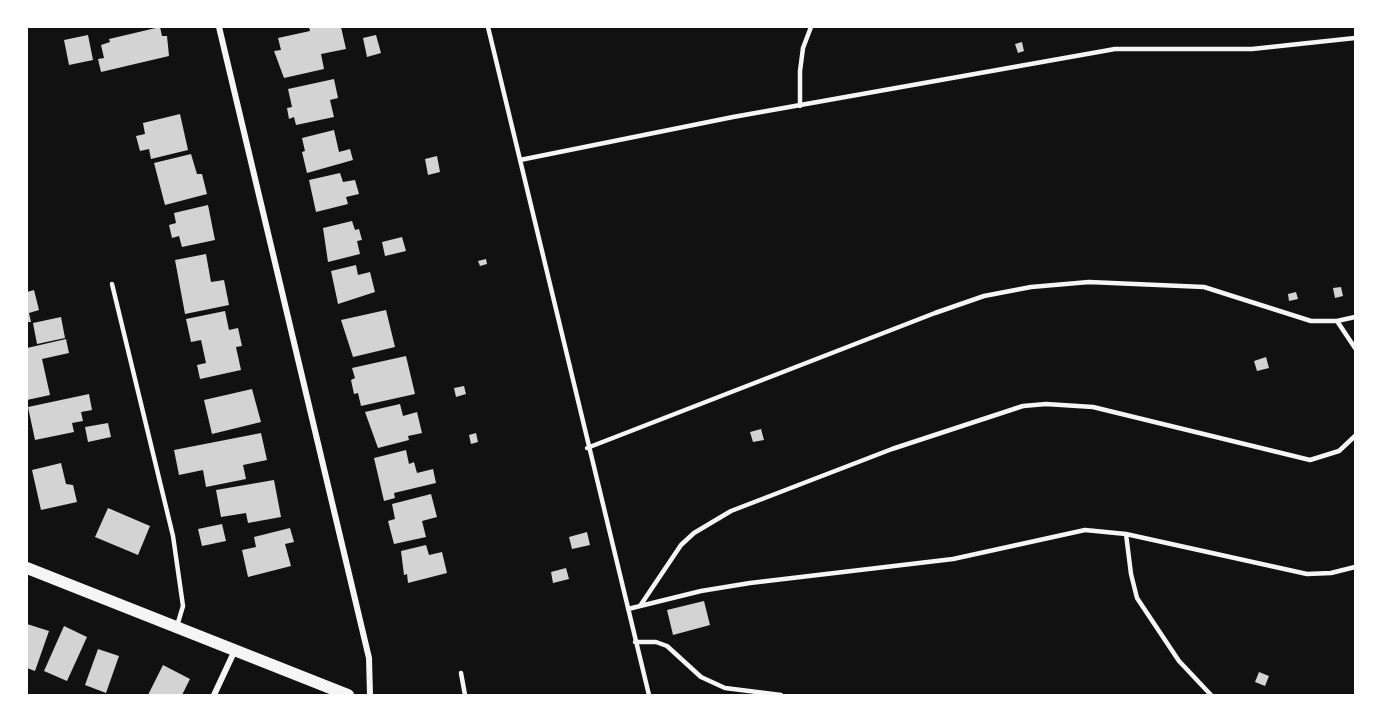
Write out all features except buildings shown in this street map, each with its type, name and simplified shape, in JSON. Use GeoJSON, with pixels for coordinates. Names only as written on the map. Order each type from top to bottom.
{"type":"FeatureCollection","features":[{"type":"Feature","properties":{"kind":"main road"},"geometry":{"type":"LineString","coordinates":[[27,568],[348,695]]}},
{"type":"Feature","properties":{"kind":"street"},"geometry":{"type":"LineString","coordinates":[[219,27],[369,658],[370,695]]}},
{"type":"Feature","properties":{"kind":"street"},"geometry":{"type":"LineString","coordinates":[[214,695],[236,649]]}},
{"type":"Feature","properties":{"kind":"lane"},"geometry":{"type":"LineString","coordinates":[[488,27],[587,448],[649,695]]}},
{"type":"Feature","properties":{"kind":"lane"},"geometry":{"type":"LineString","coordinates":[[800,106],[800,71],[803,48],[811,27]]}},
{"type":"Feature","properties":{"kind":"lane"},"geometry":{"type":"LineString","coordinates":[[520,160],[1114,49],[1252,49],[1355,38]]}},
{"type":"Feature","properties":{"kind":"lane"},"geometry":{"type":"LineString","coordinates":[[587,448],[984,296],[1031,287],[1101,282],[1204,287],[1301,318],[1337,321],[1355,317]]}},
{"type":"Feature","properties":{"kind":"lane"},"geometry":{"type":"LineString","coordinates":[[112,284],[173,536],[183,606],[177,626]]}},
{"type":"Feature","properties":{"kind":"lane"},"geometry":{"type":"LineString","coordinates":[[1337,321],[1355,348]]}},
{"type":"Feature","properties":{"kind":"lane"},"geometry":{"type":"LineString","coordinates":[[640,606],[681,545],[694,532],[721,516],[892,449],[1023,406],[1046,404],[1093,407],[1310,460],[1339,451],[1355,436]]}},
{"type":"Feature","properties":{"kind":"lane"},"geometry":{"type":"LineString","coordinates":[[628,609],[701,591],[750,583],[953,559],[1085,530],[1126,534],[1307,574],[1331,573],[1355,567]]}},
{"type":"Feature","properties":{"kind":"lane"},"geometry":{"type":"LineString","coordinates":[[1126,534],[1131,574],[1137,598],[1179,661],[1211,695]]}},
{"type":"Feature","properties":{"kind":"lane"},"geometry":{"type":"LineString","coordinates":[[635,642],[656,642],[667,646],[701,677],[725,688],[781,695]]}},
{"type":"Feature","properties":{"kind":"lane"},"geometry":{"type":"LineString","coordinates":[[461,673],[465,695]]}}]}
